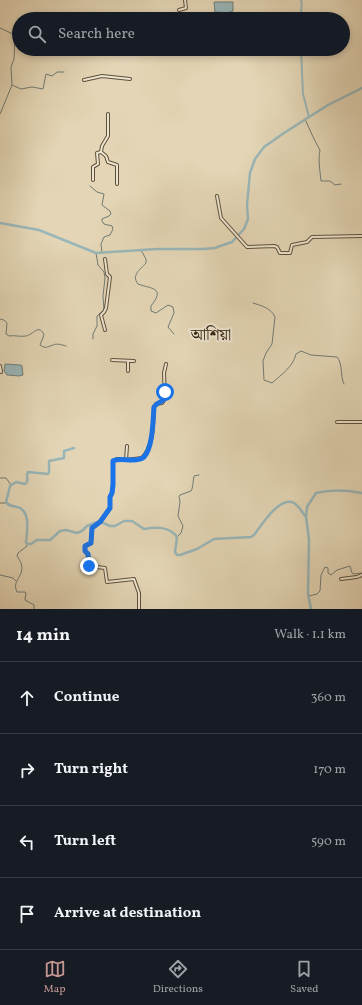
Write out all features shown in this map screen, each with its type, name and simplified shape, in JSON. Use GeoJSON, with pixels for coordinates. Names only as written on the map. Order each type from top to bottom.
{"type":"FeatureCollection","features":[{"type":"Feature","properties":{"kind":"street"},"geometry":{"type":"LineString","coordinates":[[179,10],[186,8],[185,0]]}},
{"type":"Feature","properties":{"kind":"street"},"geometry":{"type":"LineString","coordinates":[[84,80],[102,76],[130,79]]}},
{"type":"Feature","properties":{"kind":"street"},"geometry":{"type":"LineString","coordinates":[[108,114],[108,136],[102,146],[102,152],[106,156],[108,162],[117,164],[117,184]]}},
{"type":"Feature","properties":{"kind":"street"},"geometry":{"type":"LineString","coordinates":[[93,180],[93,167],[98,164],[97,153],[102,152]]}},
{"type":"Feature","properties":{"kind":"street"},"geometry":{"type":"LineString","coordinates":[[217,196],[221,218],[247,247],[274,246],[278,247],[280,253],[286,253],[291,252],[292,245],[307,242],[312,237],[362,236]]}},
{"type":"Feature","properties":{"kind":"street"},"geometry":{"type":"LineString","coordinates":[[105,259],[107,274],[110,277],[106,308],[101,315],[105,330]]}},
{"type":"Feature","properties":{"kind":"street"},"geometry":{"type":"LineString","coordinates":[[112,360],[134,361]]}},
{"type":"Feature","properties":{"kind":"street"},"geometry":{"type":"LineString","coordinates":[[128,361],[128,371]]}},
{"type":"Feature","properties":{"kind":"street"},"geometry":{"type":"LineString","coordinates":[[139,609],[139,593],[134,579],[109,583],[106,580],[105,568],[91,566],[89,564],[85,546],[91,543],[92,528],[100,522],[110,508],[110,497],[113,485],[113,461],[117,459],[126,460],[142,458],[149,448],[152,436],[154,407],[156,404],[162,403],[165,399],[164,373],[166,364]]}},
{"type":"Feature","properties":{"kind":"street"},"geometry":{"type":"LineString","coordinates":[[0,366],[1,372]]}},
{"type":"Feature","properties":{"kind":"street"},"geometry":{"type":"LineString","coordinates":[[337,422],[362,422]]}},
{"type":"Feature","properties":{"kind":"street"},"geometry":{"type":"LineString","coordinates":[[126,460],[128,446]]}},
{"type":"Feature","properties":{"kind":"street"},"geometry":{"type":"LineString","coordinates":[[341,579],[351,577],[357,578],[362,575]]}},
{"type":"Feature","properties":{"kind":"water"},"geometry":{"type":"Polygon","coordinates":[[[214,2],[233,2],[233,11],[215,12],[214,2]]]}},
{"type":"Feature","properties":{"kind":"water"},"geometry":{"type":"Polygon","coordinates":[[[5,364],[21,365],[23,375],[7,375],[4,371],[5,364]]]}},
{"type":"Feature","properties":{"kind":"waterway"},"geometry":{"type":"LineString","coordinates":[[301,0],[301,12]]}},
{"type":"Feature","properties":{"kind":"waterway"},"geometry":{"type":"LineString","coordinates":[[0,28],[12,34]]}},
{"type":"Feature","properties":{"kind":"waterway"},"geometry":{"type":"LineString","coordinates":[[0,114],[12,85],[11,67],[14,56]]}},
{"type":"Feature","properties":{"kind":"waterway"},"geometry":{"type":"LineString","coordinates":[[301,56],[303,94],[309,117]]}},
{"type":"Feature","properties":{"kind":"waterway"},"geometry":{"type":"LineString","coordinates":[[12,85],[21,89],[32,87],[43,89],[46,74],[52,76],[57,72],[64,72]]}},
{"type":"Feature","properties":{"kind":"waterway"},"geometry":{"type":"LineString","coordinates":[[0,223],[39,230],[96,253],[157,249],[204,249],[215,248],[232,242],[244,229],[248,219],[247,205],[250,173],[255,159],[264,147],[328,105],[362,88]]}},
{"type":"Feature","properties":{"kind":"waterway"},"geometry":{"type":"LineString","coordinates":[[305,119],[320,150],[319,161],[321,181],[330,181],[335,185],[341,184]]}},
{"type":"Feature","properties":{"kind":"waterway"},"geometry":{"type":"LineString","coordinates":[[90,186],[97,192],[104,194],[102,205],[110,211],[111,214],[102,219],[104,224],[112,226],[113,229],[110,235],[104,237],[101,244],[102,253]]}},
{"type":"Feature","properties":{"kind":"waterway"},"geometry":{"type":"LineString","coordinates":[[141,250],[146,259],[146,263],[137,273],[135,278],[136,281],[138,284],[152,288],[157,292],[155,300],[151,306],[151,311],[156,313],[168,305],[173,307],[174,313],[168,327],[174,334]]}},
{"type":"Feature","properties":{"kind":"waterway"},"geometry":{"type":"LineString","coordinates":[[93,339],[93,334],[97,326],[97,316],[104,310],[103,296],[105,278],[104,272],[98,265],[96,253]]}},
{"type":"Feature","properties":{"kind":"waterway"},"geometry":{"type":"LineString","coordinates":[[253,303],[269,309],[275,317],[272,344],[263,361],[264,380],[272,383],[287,370],[295,359],[296,354],[301,351],[311,355],[337,357],[340,363],[344,384]]}},
{"type":"Feature","properties":{"kind":"waterway"},"geometry":{"type":"LineString","coordinates":[[0,319],[7,323],[6,334],[9,336],[26,336],[40,330],[44,335],[40,345],[45,347],[56,344],[66,346]]}},
{"type":"Feature","properties":{"kind":"waterway"},"geometry":{"type":"LineString","coordinates":[[74,448],[64,451],[64,458],[49,461],[48,474],[28,472],[27,481],[25,484],[16,482],[10,486],[6,502],[7,504],[15,506],[24,512],[27,522],[27,544],[31,544],[37,540],[50,540],[60,531],[66,530],[77,533],[82,531],[87,526],[97,522],[115,526],[124,521],[132,521],[144,529],[162,528],[174,533],[177,537],[175,552],[177,555],[180,555],[197,549],[214,539],[251,537],[271,513],[283,503],[294,503],[306,517]]}},
{"type":"Feature","properties":{"kind":"waterway"},"geometry":{"type":"LineString","coordinates":[[177,537],[181,533],[183,526],[178,516],[180,502],[179,496],[191,491],[194,476],[199,475]]}},
{"type":"Feature","properties":{"kind":"waterway"},"geometry":{"type":"LineString","coordinates":[[0,478],[6,478],[11,485]]}},
{"type":"Feature","properties":{"kind":"waterway"},"geometry":{"type":"LineString","coordinates":[[311,609],[308,594],[309,540],[306,517],[307,507],[316,493],[339,490],[362,493]]}},
{"type":"Feature","properties":{"kind":"waterway"},"geometry":{"type":"LineString","coordinates":[[0,503],[6,503]]}},
{"type":"Feature","properties":{"kind":"waterway"},"geometry":{"type":"LineString","coordinates":[[27,544],[27,546],[18,553],[17,556],[21,562],[22,568],[16,583],[16,587],[17,592],[26,593],[25,600],[34,605],[34,609]]}},
{"type":"Feature","properties":{"kind":"waterway"},"geometry":{"type":"LineString","coordinates":[[309,596],[317,594],[320,591],[321,575],[325,567],[328,568],[328,573],[331,575],[337,570],[350,566],[352,573],[362,573]]}},
{"type":"Feature","properties":{"kind":"waterway"},"geometry":{"type":"LineString","coordinates":[[0,575],[13,578],[16,581]]}},
{"type":"Feature","properties":{"kind":"district","name":"আশিয়া"},"geometry":{"type":"Point","coordinates":[211,334]}},
{"type":"Feature","properties":{"kind":"route"},"geometry":{"type":"LineString","coordinates":[[89,566],[88,554],[85,551],[85,546],[91,543],[90,530],[100,522],[110,508],[114,470],[113,461],[117,459],[133,460],[144,456],[149,448],[152,436],[154,406],[162,403],[165,399],[165,392]]}}]}
